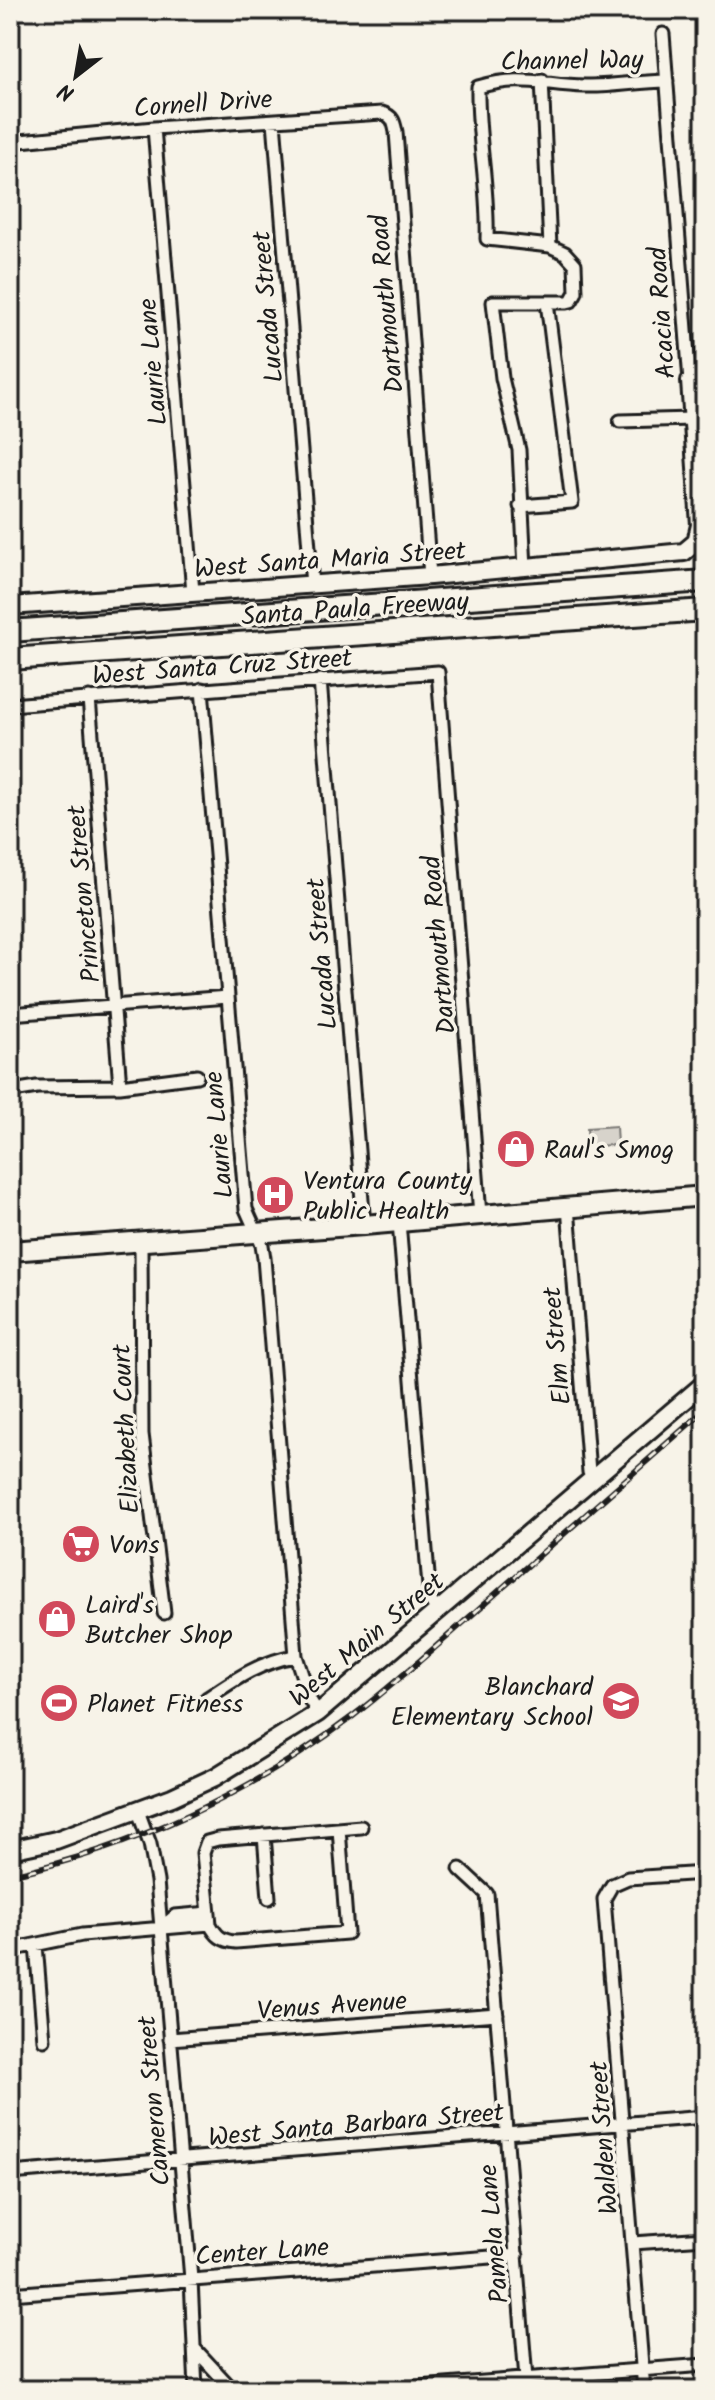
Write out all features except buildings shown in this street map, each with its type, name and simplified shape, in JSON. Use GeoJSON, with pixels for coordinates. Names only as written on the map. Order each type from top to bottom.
{"type":"FeatureCollection","features":[{"type":"Feature","properties":{"kind":"highway","name":"Santa Paula Freeway"},"geometry":{"type":"LineString","coordinates":[[10,631],[704,582]]}},
{"type":"Feature","properties":{"kind":"highway","name":"Santa Paula Freeway"},"geometry":{"type":"LineString","coordinates":[[10,659],[705,612]]}},
{"type":"Feature","properties":{"kind":"main road"},"geometry":{"type":"LineString","coordinates":[[10,1251],[705,1196]]}},
{"type":"Feature","properties":{"kind":"street","name":"Acacia Road"},"geometry":{"type":"LineString","coordinates":[[654,555],[684,552],[696,542],[700,517],[692,419],[698,388],[663,34]]}},
{"type":"Feature","properties":{"kind":"street","name":"Channel Way"},"geometry":{"type":"LineString","coordinates":[[550,246],[487,239],[488,203],[478,87],[502,80],[542,80],[584,86],[667,81]]}},
{"type":"Feature","properties":{"kind":"street"},"geometry":{"type":"LineString","coordinates":[[525,568],[519,450],[502,378],[493,302],[571,301],[576,292],[575,264],[565,253],[550,246],[542,80]]}},
{"type":"Feature","properties":{"kind":"street","name":"Cornell Drive"},"geometry":{"type":"LineString","coordinates":[[10,142],[352,114]]}},
{"type":"Feature","properties":{"kind":"street","name":"Dartmouth Road"},"geometry":{"type":"LineString","coordinates":[[352,114],[388,115],[396,132],[430,576]]}},
{"type":"Feature","properties":{"kind":"street","name":"Lucada Street"},"geometry":{"type":"LineString","coordinates":[[274,121],[312,585]]}},
{"type":"Feature","properties":{"kind":"street","name":"Laurie Lane"},"geometry":{"type":"LineString","coordinates":[[154,128],[193,592]]}},
{"type":"Feature","properties":{"kind":"street"},"geometry":{"type":"LineString","coordinates":[[520,506],[572,502],[547,302]]}},
{"type":"Feature","properties":{"kind":"street"},"geometry":{"type":"LineString","coordinates":[[620,421],[692,419]]}},
{"type":"Feature","properties":{"kind":"street","name":"West Santa Maria Street"},"geometry":{"type":"LineString","coordinates":[[10,606],[430,576],[654,555]]}},
{"type":"Feature","properties":{"kind":"street","name":"Dartmouth Road"},"geometry":{"type":"LineString","coordinates":[[438,672],[480,1215]]}},
{"type":"Feature","properties":{"kind":"street","name":"West Santa Cruz Street"},"geometry":{"type":"LineString","coordinates":[[10,705],[438,672]]}},
{"type":"Feature","properties":{"kind":"street","name":"Lucada Street"},"geometry":{"type":"LineString","coordinates":[[320,680],[364,1225]]}},
{"type":"Feature","properties":{"kind":"street","name":"Laurie Lane"},"geometry":{"type":"LineString","coordinates":[[202,689],[246,1209],[264,1258],[296,1656],[310,1700],[318,1713]]}},
{"type":"Feature","properties":{"kind":"street","name":"Princeton Street"},"geometry":{"type":"LineString","coordinates":[[89,698],[120,1086]]}},
{"type":"Feature","properties":{"kind":"street"},"geometry":{"type":"LineString","coordinates":[[10,1014],[228,997]]}},
{"type":"Feature","properties":{"kind":"street"},"geometry":{"type":"LineString","coordinates":[[19,1090],[120,1086],[197,1076]]}},
{"type":"Feature","properties":{"kind":"street","name":"Elm Street"},"geometry":{"type":"LineString","coordinates":[[568,1207],[589,1472],[593,1480]]}},
{"type":"Feature","properties":{"kind":"street"},"geometry":{"type":"LineString","coordinates":[[399,1222],[430,1599],[437,1612]]}},
{"type":"Feature","properties":{"kind":"street","name":"Elizabeth Court"},"geometry":{"type":"LineString","coordinates":[[141,1242],[142,1434],[164,1613]]}},
{"type":"Feature","properties":{"kind":"street","name":"West Main Street"},"geometry":{"type":"LineString","coordinates":[[10,1850],[56,1840],[138,1811],[215,1777],[318,1713],[705,1383]]}},
{"type":"Feature","properties":{"kind":"street"},"geometry":{"type":"LineString","coordinates":[[206,1699],[238,1677],[261,1666],[296,1656]]}},
{"type":"Feature","properties":{"kind":"street","name":"Cameron Street"},"geometry":{"type":"LineString","coordinates":[[138,1811],[156,1869],[191,2279],[196,2390]]}},
{"type":"Feature","properties":{"kind":"street"},"geometry":{"type":"LineString","coordinates":[[339,1829],[347,1933],[236,1942],[220,1938],[210,1918],[203,1853],[207,1842],[218,1839],[361,1827]]}},
{"type":"Feature","properties":{"kind":"street"},"geometry":{"type":"LineString","coordinates":[[264,1835],[269,1898]]}},
{"type":"Feature","properties":{"kind":"street","name":"Pamela Lane"},"geometry":{"type":"LineString","coordinates":[[460,1869],[487,1894],[526,2379]]}},
{"type":"Feature","properties":{"kind":"street","name":"Walden Street"},"geometry":{"type":"LineString","coordinates":[[644,2390],[604,1899],[612,1885],[628,1878],[705,1873]]}},
{"type":"Feature","properties":{"kind":"street"},"geometry":{"type":"LineString","coordinates":[[10,1950],[82,1935],[161,1928],[175,1916],[210,1918]]}},
{"type":"Feature","properties":{"kind":"street"},"geometry":{"type":"LineString","coordinates":[[36,1945],[44,2040]]}},
{"type":"Feature","properties":{"kind":"street","name":"Venus Avenue"},"geometry":{"type":"LineString","coordinates":[[170,2039],[497,2014]]}},
{"type":"Feature","properties":{"kind":"street","name":"West Santa Barbara Street"},"geometry":{"type":"LineString","coordinates":[[10,2173],[705,2117]]}},
{"type":"Feature","properties":{"kind":"street"},"geometry":{"type":"LineString","coordinates":[[633,2243],[705,2238]]}},
{"type":"Feature","properties":{"kind":"street","name":"Center Lane"},"geometry":{"type":"LineString","coordinates":[[10,2294],[517,2255]]}},
{"type":"Feature","properties":{"kind":"street"},"geometry":{"type":"LineString","coordinates":[[194,2348],[233,2390]]}},
{"type":"Feature","properties":{"kind":"street"},"geometry":{"type":"LineString","coordinates":[[380,2390],[705,2365]]}},
{"type":"Feature","properties":{"kind":"shaded area"},"geometry":{"type":"Polygon","coordinates":[[[616,1126],[617,1145],[588,1146],[587,1128],[616,1126]]]}},
{"type":"Feature","properties":{"kind":"railway"},"geometry":{"type":"LineString","coordinates":[[10,1875],[102,1850],[146,1833],[233,1793],[314,1744],[409,1670],[705,1410]]}},
{"type":"Feature","properties":{"kind":"place","name":"Raul's Smog"},"geometry":{"type":"Point","coordinates":[516,1149]}},
{"type":"Feature","properties":{"kind":"place","name":"Ventura County Public Health"},"geometry":{"type":"Point","coordinates":[275,1195]}},
{"type":"Feature","properties":{"kind":"place","name":"Vons"},"geometry":{"type":"Point","coordinates":[81,1544]}},
{"type":"Feature","properties":{"kind":"place","name":"Laird's Butcher Shop"},"geometry":{"type":"Point","coordinates":[57,1619]}},
{"type":"Feature","properties":{"kind":"place","name":"Blanchard Elementary School"},"geometry":{"type":"Point","coordinates":[621,1701]}},
{"type":"Feature","properties":{"kind":"place","name":"Planet Fitness"},"geometry":{"type":"Point","coordinates":[59,1703]}}]}
